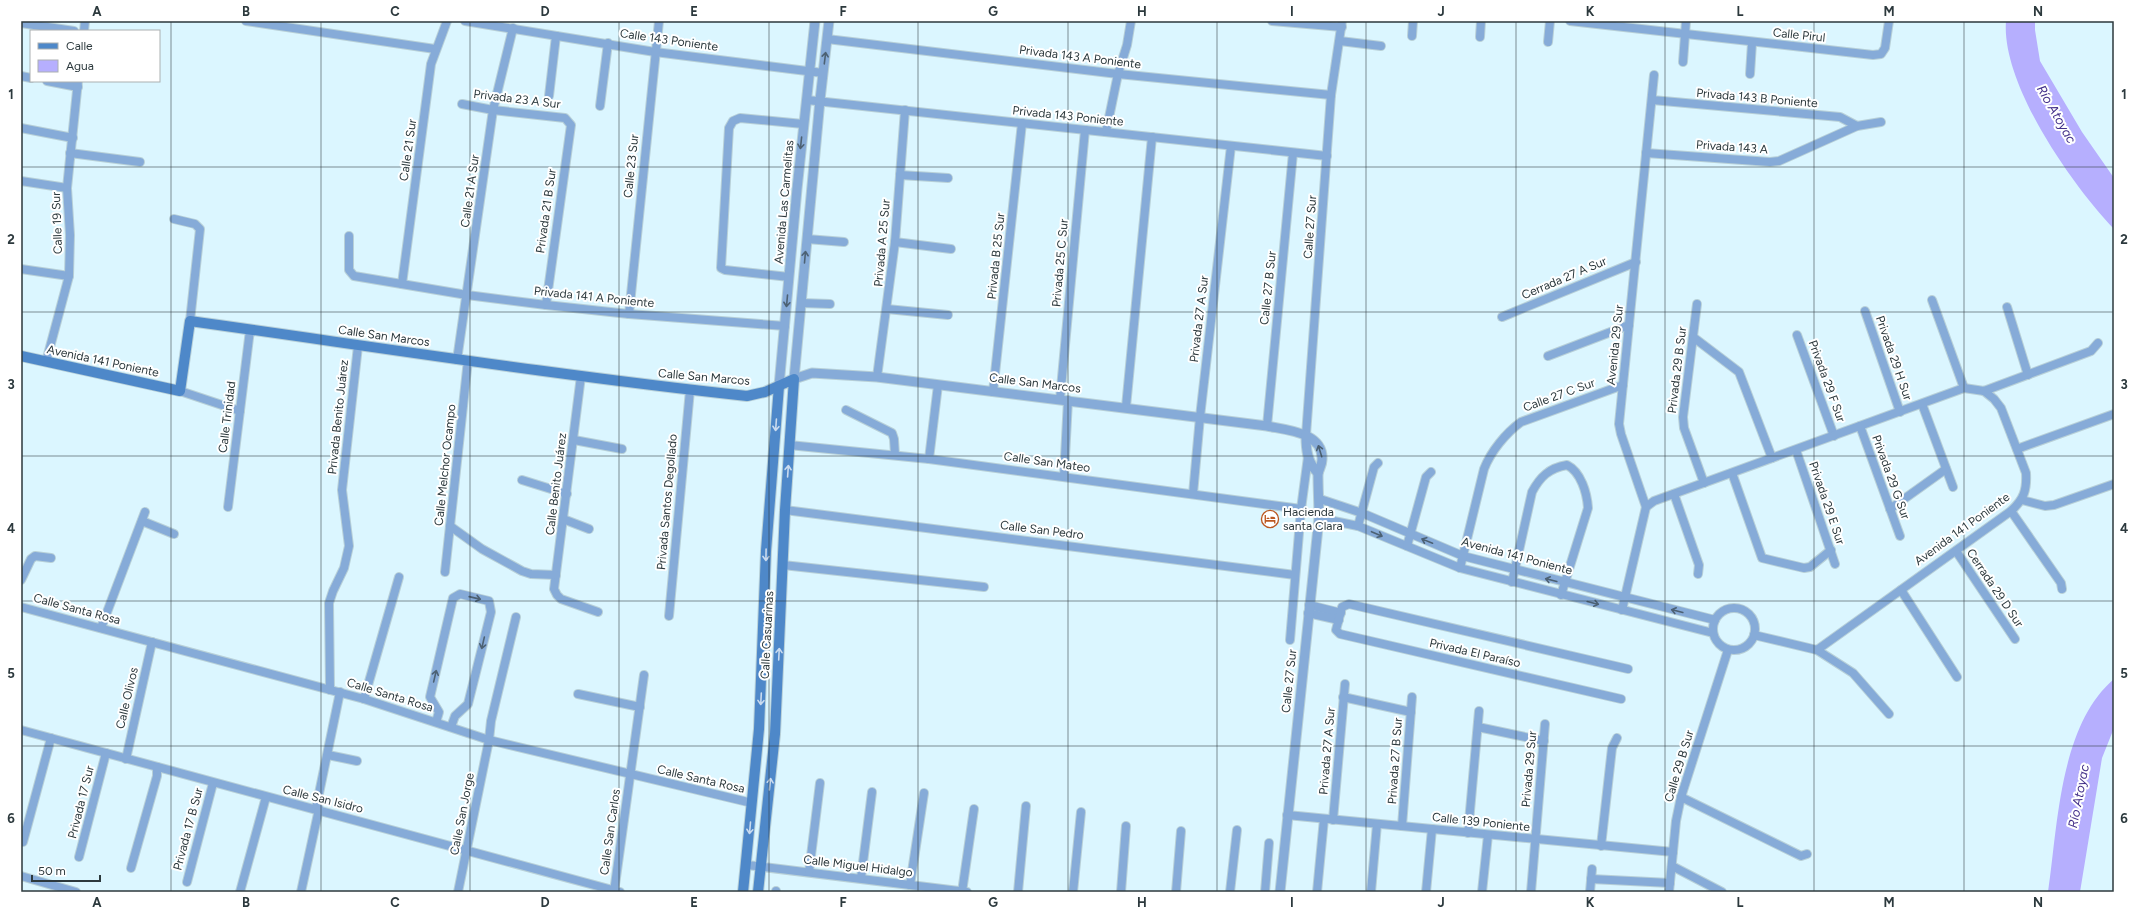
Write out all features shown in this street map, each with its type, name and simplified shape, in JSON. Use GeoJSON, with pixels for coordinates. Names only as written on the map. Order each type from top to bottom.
{"type":"FeatureCollection","features":[{"type":"Feature","properties":{"kind":"main road","name":"Calle San Marcos"},"geometry":{"type":"LineString","coordinates":[[190,321],[458,360],[468,360],[581,376],[747,396],[765,392],[794,379]]}},
{"type":"Feature","properties":{"kind":"main road"},"geometry":{"type":"LineString","coordinates":[[180,391],[190,321]]}},
{"type":"Feature","properties":{"kind":"main road","name":"Avenida 141 Poniente"},"geometry":{"type":"LineString","coordinates":[[21,356],[180,391]]}},
{"type":"Feature","properties":{"kind":"main road","name":"Calle Casuarinas"},"geometry":{"type":"LineString","coordinates":[[758,892],[775,734],[785,510],[794,379]]}},
{"type":"Feature","properties":{"kind":"main road","name":"Calle Casuarinas"},"geometry":{"type":"LineString","coordinates":[[743,892],[747,864],[759,729],[766,551],[779,386]]}},
{"type":"Feature","properties":{"kind":"street"},"geometry":{"type":"LineString","coordinates":[[246,21],[435,49]]}},
{"type":"Feature","properties":{"kind":"street","name":"Calle 21 Sur"},"geometry":{"type":"LineString","coordinates":[[402,284],[431,64],[435,49],[447,21]]}},
{"type":"Feature","properties":{"kind":"street","name":"Calle 143 Poniente"},"geometry":{"type":"LineString","coordinates":[[464,21],[608,43],[655,52],[823,73]]}},
{"type":"Feature","properties":{"kind":"street","name":"Calle 23 Sur"},"geometry":{"type":"LineString","coordinates":[[629,314],[655,52],[660,21]]}},
{"type":"Feature","properties":{"kind":"street","name":"Avenida Las Carmelitas"},"geometry":{"type":"LineString","coordinates":[[779,386],[803,124],[815,21]]}},
{"type":"Feature","properties":{"kind":"street"},"geometry":{"type":"LineString","coordinates":[[794,379],[820,100],[829,21]]}},
{"type":"Feature","properties":{"kind":"street"},"geometry":{"type":"LineString","coordinates":[[1106,132],[1118,74],[1127,45],[1131,21]]}},
{"type":"Feature","properties":{"kind":"street"},"geometry":{"type":"LineString","coordinates":[[1272,21],[1342,24]]}},
{"type":"Feature","properties":{"kind":"street"},"geometry":{"type":"LineString","coordinates":[[1412,36],[1413,21]]}},
{"type":"Feature","properties":{"kind":"street"},"geometry":{"type":"LineString","coordinates":[[1480,37],[1481,21]]}},
{"type":"Feature","properties":{"kind":"street"},"geometry":{"type":"LineString","coordinates":[[1548,42],[1550,21]]}},
{"type":"Feature","properties":{"kind":"street","name":"Calle Pirul"},"geometry":{"type":"LineString","coordinates":[[1570,21],[1614,23],[1752,43],[1873,55],[1881,54],[1885,48],[1889,21]]}},
{"type":"Feature","properties":{"kind":"street"},"geometry":{"type":"LineString","coordinates":[[1682,62],[1686,21]]}},
{"type":"Feature","properties":{"kind":"street"},"geometry":{"type":"LineString","coordinates":[[21,23],[67,30]]}},
{"type":"Feature","properties":{"kind":"street","name":"Calle 27 Sur"},"geometry":{"type":"LineString","coordinates":[[1318,473],[1312,467],[1308,457],[1306,435],[1332,95],[1342,24]]}},
{"type":"Feature","properties":{"kind":"street","name":"Calle 21 A Sur"},"geometry":{"type":"LineString","coordinates":[[458,360],[494,110],[513,28]]}},
{"type":"Feature","properties":{"kind":"street"},"geometry":{"type":"LineString","coordinates":[[549,96],[556,36]]}},
{"type":"Feature","properties":{"kind":"street","name":"Privada 143 A Poniente"},"geometry":{"type":"LineString","coordinates":[[827,39],[1118,74],[1332,95]]}},
{"type":"Feature","properties":{"kind":"street"},"geometry":{"type":"LineString","coordinates":[[1340,41],[1381,46]]}},
{"type":"Feature","properties":{"kind":"street"},"geometry":{"type":"LineString","coordinates":[[600,106],[608,43]]}},
{"type":"Feature","properties":{"kind":"street"},"geometry":{"type":"LineString","coordinates":[[1750,74],[1752,43]]}},
{"type":"Feature","properties":{"kind":"street","name":"Avenida 29 Sur"},"geometry":{"type":"LineString","coordinates":[[1646,507],[1619,424],[1654,75]]}},
{"type":"Feature","properties":{"kind":"street"},"geometry":{"type":"LineString","coordinates":[[58,82],[78,84]]}},
{"type":"Feature","properties":{"kind":"street","name":"Calle 19 Sur"},"geometry":{"type":"LineString","coordinates":[[46,362],[69,276],[70,235],[67,188],[78,84]]}},
{"type":"Feature","properties":{"kind":"street","name":"Privada 143 Poniente"},"geometry":{"type":"LineString","coordinates":[[807,100],[820,100],[1328,156]]}},
{"type":"Feature","properties":{"kind":"street","name":"Privada 143 B Poniente"},"geometry":{"type":"LineString","coordinates":[[1652,100],[1840,117],[1857,126]]}},
{"type":"Feature","properties":{"kind":"street","name":"Privada 23 A Sur"},"geometry":{"type":"LineString","coordinates":[[462,104],[494,110],[565,118],[568,121]]}},
{"type":"Feature","properties":{"kind":"street","name":"Privada A 25 Sur"},"geometry":{"type":"LineString","coordinates":[[877,377],[887,309],[906,110]]}},
{"type":"Feature","properties":{"kind":"street"},"geometry":{"type":"LineString","coordinates":[[789,277],[725,270],[721,268],[729,128],[733,121],[740,118],[803,124]]}},
{"type":"Feature","properties":{"kind":"street","name":"Privada 21 B Sur"},"geometry":{"type":"LineString","coordinates":[[546,305],[570,125],[568,121]]}},
{"type":"Feature","properties":{"kind":"street","name":"Privada 143 A"},"geometry":{"type":"LineString","coordinates":[[1646,153],[1770,162],[1779,161],[1857,126],[1881,122]]}},
{"type":"Feature","properties":{"kind":"street","name":"Privada B 25 Sur"},"geometry":{"type":"LineString","coordinates":[[994,392],[1022,123]]}},
{"type":"Feature","properties":{"kind":"street"},"geometry":{"type":"LineString","coordinates":[[21,128],[73,138]]}},
{"type":"Feature","properties":{"kind":"street","name":"Privada 25 C Sur"},"geometry":{"type":"LineString","coordinates":[[1064,476],[1064,400],[1085,130]]}},
{"type":"Feature","properties":{"kind":"street"},"geometry":{"type":"LineString","coordinates":[[1126,408],[1152,137]]}},
{"type":"Feature","properties":{"kind":"street","name":"Privada 27 A Sur"},"geometry":{"type":"LineString","coordinates":[[1193,494],[1200,417],[1231,146]]}},
{"type":"Feature","properties":{"kind":"street"},"geometry":{"type":"LineString","coordinates":[[70,153],[140,162]]}},
{"type":"Feature","properties":{"kind":"street","name":"Calle 27 B Sur"},"geometry":{"type":"LineString","coordinates":[[1267,426],[1293,153]]}},
{"type":"Feature","properties":{"kind":"street"},"geometry":{"type":"LineString","coordinates":[[900,175],[948,178]]}},
{"type":"Feature","properties":{"kind":"street"},"geometry":{"type":"LineString","coordinates":[[21,181],[67,188]]}},
{"type":"Feature","properties":{"kind":"street"},"geometry":{"type":"LineString","coordinates":[[174,218],[195,224],[200,229],[190,321]]}},
{"type":"Feature","properties":{"kind":"street","name":"Privada 141 A Poniente"},"geometry":{"type":"LineString","coordinates":[[349,236],[351,274],[354,276],[467,295],[546,305],[629,314],[785,326]]}},
{"type":"Feature","properties":{"kind":"street"},"geometry":{"type":"LineString","coordinates":[[807,239],[844,242]]}},
{"type":"Feature","properties":{"kind":"street"},"geometry":{"type":"LineString","coordinates":[[894,242],[951,249]]}},
{"type":"Feature","properties":{"kind":"street","name":"Cerrada 27 A Sur"},"geometry":{"type":"LineString","coordinates":[[1502,317],[1636,262]]}},
{"type":"Feature","properties":{"kind":"street"},"geometry":{"type":"LineString","coordinates":[[21,268],[69,276]]}},
{"type":"Feature","properties":{"kind":"street"},"geometry":{"type":"LineString","coordinates":[[1932,300],[1964,388]]}},
{"type":"Feature","properties":{"kind":"street"},"geometry":{"type":"LineString","coordinates":[[801,302],[830,304]]}},
{"type":"Feature","properties":{"kind":"street","name":"Privada 29 B Sur"},"geometry":{"type":"LineString","coordinates":[[1697,304],[1683,417],[1684,428],[1704,483]]}},
{"type":"Feature","properties":{"kind":"street"},"geometry":{"type":"LineString","coordinates":[[2007,307],[2028,375]]}},
{"type":"Feature","properties":{"kind":"street"},"geometry":{"type":"LineString","coordinates":[[887,309],[948,315]]}},
{"type":"Feature","properties":{"kind":"street","name":"Privada 29 H Sur"},"geometry":{"type":"LineString","coordinates":[[1865,311],[1900,412]]}},
{"type":"Feature","properties":{"kind":"street"},"geometry":{"type":"LineString","coordinates":[[1548,356],[1629,325]]}},
{"type":"Feature","properties":{"kind":"street","name":"Calle Trinidad"},"geometry":{"type":"LineString","coordinates":[[228,507],[250,330]]}},
{"type":"Feature","properties":{"kind":"street","name":"Privada 29 F Sur"},"geometry":{"type":"LineString","coordinates":[[1797,335],[1834,436]]}},
{"type":"Feature","properties":{"kind":"street"},"geometry":{"type":"LineString","coordinates":[[1693,338],[1739,372],[1772,458]]}},
{"type":"Feature","properties":{"kind":"street"},"geometry":{"type":"LineString","coordinates":[[1622,610],[1646,507],[1654,501],[1964,388],[1984,391],[2091,352],[2098,343]]}},
{"type":"Feature","properties":{"kind":"street","name":"Privada Benito Juárez"},"geometry":{"type":"LineString","coordinates":[[330,690],[329,603],[344,568],[349,546],[342,490],[358,346]]}},
{"type":"Feature","properties":{"kind":"street","name":"Calle Melchor Ocampo"},"geometry":{"type":"LineString","coordinates":[[446,572],[468,360]]}},
{"type":"Feature","properties":{"kind":"street","name":"Calle San Marcos"},"geometry":{"type":"LineString","coordinates":[[794,379],[812,373],[877,377],[1267,426],[1306,435]]}},
{"type":"Feature","properties":{"kind":"street","name":"Calle Benito Juárez"},"geometry":{"type":"LineString","coordinates":[[581,376],[554,589],[556,595],[561,599],[598,612]]}},
{"type":"Feature","properties":{"kind":"street"},"geometry":{"type":"LineString","coordinates":[[929,459],[938,384]]}},
{"type":"Feature","properties":{"kind":"street","name":"Calle 27 C Sur"},"geometry":{"type":"LineString","coordinates":[[1460,568],[1484,468],[1488,459],[1512,428],[1521,422],[1623,385]]}},
{"type":"Feature","properties":{"kind":"street","name":"Privada Santos Degollado"},"geometry":{"type":"LineString","coordinates":[[669,616],[690,390]]}},
{"type":"Feature","properties":{"kind":"street"},"geometry":{"type":"LineString","coordinates":[[180,391],[240,411]]}},
{"type":"Feature","properties":{"kind":"street","name":"Avenida 141 Poniente"},"geometry":{"type":"LineString","coordinates":[[1817,650],[2011,511],[2022,500],[2027,484],[2026,473],[2000,408],[1984,391]]}},
{"type":"Feature","properties":{"kind":"street"},"geometry":{"type":"LineString","coordinates":[[1922,404],[1953,486]]}},
{"type":"Feature","properties":{"kind":"street"},"geometry":{"type":"LineString","coordinates":[[846,410],[892,433],[895,455]]}},
{"type":"Feature","properties":{"kind":"street"},"geometry":{"type":"LineString","coordinates":[[2017,449],[2114,414]]}},
{"type":"Feature","properties":{"kind":"street","name":"Privada 29 G Sur"},"geometry":{"type":"LineString","coordinates":[[1860,426],[1900,536]]}},
{"type":"Feature","properties":{"kind":"street","name":"Calle 27 Sur"},"geometry":{"type":"LineString","coordinates":[[1280,892],[1319,518],[1320,499],[1318,473],[1322,460],[1321,450],[1316,442],[1306,435]]}},
{"type":"Feature","properties":{"kind":"street"},"geometry":{"type":"LineString","coordinates":[[574,440],[622,449]]}},
{"type":"Feature","properties":{"kind":"street","name":"Calle San Mateo"},"geometry":{"type":"LineString","coordinates":[[790,445],[895,455],[1064,476],[1301,510]]}},
{"type":"Feature","properties":{"kind":"street","name":"Privada 29 E Sur"},"geometry":{"type":"LineString","coordinates":[[1796,450],[1835,564]]}},
{"type":"Feature","properties":{"kind":"street"},"geometry":{"type":"LineString","coordinates":[[1290,640],[1301,510],[1308,457]]}},
{"type":"Feature","properties":{"kind":"street"},"geometry":{"type":"LineString","coordinates":[[1358,526],[1374,467],[1378,463]]}},
{"type":"Feature","properties":{"kind":"street"},"geometry":{"type":"LineString","coordinates":[[1512,582],[1532,492],[1538,481],[1546,473],[1556,467],[1567,466],[1577,474],[1587,498],[1588,508],[1561,595]]}},
{"type":"Feature","properties":{"kind":"street"},"geometry":{"type":"LineString","coordinates":[[1890,509],[1946,470]]}},
{"type":"Feature","properties":{"kind":"street"},"geometry":{"type":"LineString","coordinates":[[1407,546],[1426,477],[1431,472]]}},
{"type":"Feature","properties":{"kind":"street"},"geometry":{"type":"LineString","coordinates":[[1732,473],[1762,558],[1804,568],[1810,567],[1831,550]]}},
{"type":"Feature","properties":{"kind":"street"},"geometry":{"type":"LineString","coordinates":[[522,480],[567,494]]}},
{"type":"Feature","properties":{"kind":"street"},"geometry":{"type":"LineString","coordinates":[[2022,500],[2045,506],[2054,505],[2114,484]]}},
{"type":"Feature","properties":{"kind":"street"},"geometry":{"type":"LineString","coordinates":[[1674,494],[1699,565],[1698,574]]}},
{"type":"Feature","properties":{"kind":"street","name":"Avenida 141 Poniente"},"geometry":{"type":"LineString","coordinates":[[1320,499],[1362,513],[1463,556],[1715,620]]}},
{"type":"Feature","properties":{"kind":"street","name":"Calle San Pedro"},"geometry":{"type":"LineString","coordinates":[[785,510],[1295,575]]}},
{"type":"Feature","properties":{"kind":"street"},"geometry":{"type":"LineString","coordinates":[[2011,511],[2061,582],[2062,589]]}},
{"type":"Feature","properties":{"kind":"street"},"geometry":{"type":"LineString","coordinates":[[101,628],[145,512]]}},
{"type":"Feature","properties":{"kind":"street"},"geometry":{"type":"LineString","coordinates":[[563,518],[589,529]]}},
{"type":"Feature","properties":{"kind":"street"},"geometry":{"type":"LineString","coordinates":[[1319,518],[1358,526],[1460,568],[1713,633]]}},
{"type":"Feature","properties":{"kind":"street"},"geometry":{"type":"LineString","coordinates":[[142,521],[174,534]]}},
{"type":"Feature","properties":{"kind":"street"},"geometry":{"type":"LineString","coordinates":[[450,526],[482,549],[522,571],[531,574],[556,575]]}},
{"type":"Feature","properties":{"kind":"street","name":"Cerrada 29 D Sur"},"geometry":{"type":"LineString","coordinates":[[1956,551],[2015,639]]}},
{"type":"Feature","properties":{"kind":"street"},"geometry":{"type":"LineString","coordinates":[[21,580],[31,559],[35,556],[52,558]]}},
{"type":"Feature","properties":{"kind":"street"},"geometry":{"type":"LineString","coordinates":[[783,565],[984,587]]}},
{"type":"Feature","properties":{"kind":"street"},"geometry":{"type":"LineString","coordinates":[[364,699],[399,577]]}},
{"type":"Feature","properties":{"kind":"street"},"geometry":{"type":"LineString","coordinates":[[1901,590],[1958,676]]}},
{"type":"Feature","properties":{"kind":"street"},"geometry":{"type":"LineString","coordinates":[[436,722],[439,712],[430,697],[453,598],[460,594],[489,601],[490,612],[468,704],[454,716],[451,727]]}},
{"type":"Feature","properties":{"kind":"street","name":"Privada El Paraíso"},"geometry":{"type":"LineString","coordinates":[[1621,699],[1340,634],[1336,630],[1342,607],[1349,604],[1628,669]]}},
{"type":"Feature","properties":{"kind":"street","name":"Calle Santa Rosa"},"geometry":{"type":"LineString","coordinates":[[21,606],[340,692],[489,740],[752,803]]}},
{"type":"Feature","properties":{"kind":"street"},"geometry":{"type":"LineString","coordinates":[[1309,609],[1340,616]]}},
{"type":"Feature","properties":{"kind":"street"},"geometry":{"type":"LineString","coordinates":[[1729,609],[1742,610],[1751,617],[1755,629],[1754,635],[1747,646],[1741,649],[1728,650],[1721,646],[1716,640],[1713,633],[1715,620],[1718,615],[1729,609]]}},
{"type":"Feature","properties":{"kind":"street","name":"Calle San Jorge"},"geometry":{"type":"LineString","coordinates":[[458,892],[468,850],[489,740],[490,721],[516,617]]}},
{"type":"Feature","properties":{"kind":"street"},"geometry":{"type":"LineString","coordinates":[[1754,635],[1817,650],[1853,673],[1889,714]]}},
{"type":"Feature","properties":{"kind":"street","name":"Calle Olivos"},"geometry":{"type":"LineString","coordinates":[[126,759],[152,642]]}},
{"type":"Feature","properties":{"kind":"street","name":"Calle 29 B Sur"},"geometry":{"type":"LineString","coordinates":[[1670,888],[1673,852],[1681,797],[1728,650]]}},
{"type":"Feature","properties":{"kind":"street"},"geometry":{"type":"LineString","coordinates":[[630,775],[644,675]]}},
{"type":"Feature","properties":{"kind":"street","name":"Privada 27 A Sur"},"geometry":{"type":"LineString","coordinates":[[1333,820],[1345,684]]}},
{"type":"Feature","properties":{"kind":"street"},"geometry":{"type":"LineString","coordinates":[[301,892],[340,692]]}},
{"type":"Feature","properties":{"kind":"street"},"geometry":{"type":"LineString","coordinates":[[578,694],[640,708]]}},
{"type":"Feature","properties":{"kind":"street"},"geometry":{"type":"LineString","coordinates":[[1343,697],[1411,712]]}},
{"type":"Feature","properties":{"kind":"street","name":"Privada 27 B Sur"},"geometry":{"type":"LineString","coordinates":[[1402,826],[1412,698]]}},
{"type":"Feature","properties":{"kind":"street"},"geometry":{"type":"LineString","coordinates":[[1468,833],[1479,711]]}},
{"type":"Feature","properties":{"kind":"street","name":"Privada 29 Sur"},"geometry":{"type":"LineString","coordinates":[[1531,892],[1545,724]]}},
{"type":"Feature","properties":{"kind":"street"},"geometry":{"type":"LineString","coordinates":[[1478,727],[1544,741]]}},
{"type":"Feature","properties":{"kind":"street","name":"Calle San Isidro"},"geometry":{"type":"LineString","coordinates":[[21,730],[213,783],[318,809],[616,891]]}},
{"type":"Feature","properties":{"kind":"street"},"geometry":{"type":"LineString","coordinates":[[23,842],[51,738]]}},
{"type":"Feature","properties":{"kind":"street"},"geometry":{"type":"LineString","coordinates":[[1601,846],[1612,748],[1617,738]]}},
{"type":"Feature","properties":{"kind":"street","name":"Privada 17 Sur"},"geometry":{"type":"LineString","coordinates":[[79,857],[106,753]]}},
{"type":"Feature","properties":{"kind":"street"},"geometry":{"type":"LineString","coordinates":[[328,755],[357,761]]}},
{"type":"Feature","properties":{"kind":"street"},"geometry":{"type":"LineString","coordinates":[[131,868],[157,776],[158,767]]}},
{"type":"Feature","properties":{"kind":"street","name":"Calle San Carlos"},"geometry":{"type":"LineString","coordinates":[[616,891],[630,775]]}},
{"type":"Feature","properties":{"kind":"street","name":"Privada 17 B Sur"},"geometry":{"type":"LineString","coordinates":[[187,882],[213,783]]}},
{"type":"Feature","properties":{"kind":"street"},"geometry":{"type":"LineString","coordinates":[[809,872],[820,783]]}},
{"type":"Feature","properties":{"kind":"street"},"geometry":{"type":"LineString","coordinates":[[861,878],[872,792]]}},
{"type":"Feature","properties":{"kind":"street"},"geometry":{"type":"LineString","coordinates":[[910,885],[924,793]]}},
{"type":"Feature","properties":{"kind":"street"},"geometry":{"type":"LineString","coordinates":[[240,892],[266,797]]}},
{"type":"Feature","properties":{"kind":"street"},"geometry":{"type":"LineString","coordinates":[[1681,797],[1801,856],[1807,854]]}},
{"type":"Feature","properties":{"kind":"street"},"geometry":{"type":"LineString","coordinates":[[1018,892],[1026,806]]}},
{"type":"Feature","properties":{"kind":"street"},"geometry":{"type":"LineString","coordinates":[[962,892],[974,809]]}},
{"type":"Feature","properties":{"kind":"street"},"geometry":{"type":"LineString","coordinates":[[1074,892],[1081,812]]}},
{"type":"Feature","properties":{"kind":"street","name":"Calle 139 Poniente"},"geometry":{"type":"LineString","coordinates":[[1288,815],[1673,852]]}},
{"type":"Feature","properties":{"kind":"street"},"geometry":{"type":"LineString","coordinates":[[1317,892],[1324,819]]}},
{"type":"Feature","properties":{"kind":"street"},"geometry":{"type":"LineString","coordinates":[[1371,892],[1377,824]]}},
{"type":"Feature","properties":{"kind":"street"},"geometry":{"type":"LineString","coordinates":[[1121,892],[1126,826]]}},
{"type":"Feature","properties":{"kind":"street"},"geometry":{"type":"LineString","coordinates":[[1426,892],[1432,829]]}},
{"type":"Feature","properties":{"kind":"street"},"geometry":{"type":"LineString","coordinates":[[1230,892],[1237,830]]}},
{"type":"Feature","properties":{"kind":"street"},"geometry":{"type":"LineString","coordinates":[[1176,892],[1181,832]]}},
{"type":"Feature","properties":{"kind":"street"},"geometry":{"type":"LineString","coordinates":[[1482,892],[1488,835]]}},
{"type":"Feature","properties":{"kind":"street"},"geometry":{"type":"LineString","coordinates":[[1265,892],[1269,843]]}},
{"type":"Feature","properties":{"kind":"street","name":"Calle Miguel Hidalgo"},"geometry":{"type":"LineString","coordinates":[[747,864],[967,892]]}},
{"type":"Feature","properties":{"kind":"street"},"geometry":{"type":"LineString","coordinates":[[1672,866],[1722,892]]}},
{"type":"Feature","properties":{"kind":"street"},"geometry":{"type":"LineString","coordinates":[[1590,892],[1592,869]]}},
{"type":"Feature","properties":{"kind":"street"},"geometry":{"type":"LineString","coordinates":[[21,876],[76,892]]}},
{"type":"Feature","properties":{"kind":"street"},"geometry":{"type":"LineString","coordinates":[[1591,879],[1670,888]]}},
{"type":"Feature","properties":{"kind":"water","name":"Río Atoyac"},"geometry":{"type":"Polygon","coordinates":[[[2006,21],[2035,21],[2040,61],[2082,132],[2114,178],[2114,229],[2079,187],[2042,132],[2027,103],[2015,74],[2007,46],[2006,21]]]}},
{"type":"Feature","properties":{"kind":"water","name":"Río Atoyac"},"geometry":{"type":"Polygon","coordinates":[[[2114,679],[2114,728],[2102,758],[2080,892],[2048,892],[2064,778],[2072,750],[2082,723],[2096,699],[2114,679]]]}},
{"type":"Feature","properties":{"kind":"place","name":"Hacienda santa Clara"},"geometry":{"type":"Point","coordinates":[1270,519]}}]}
